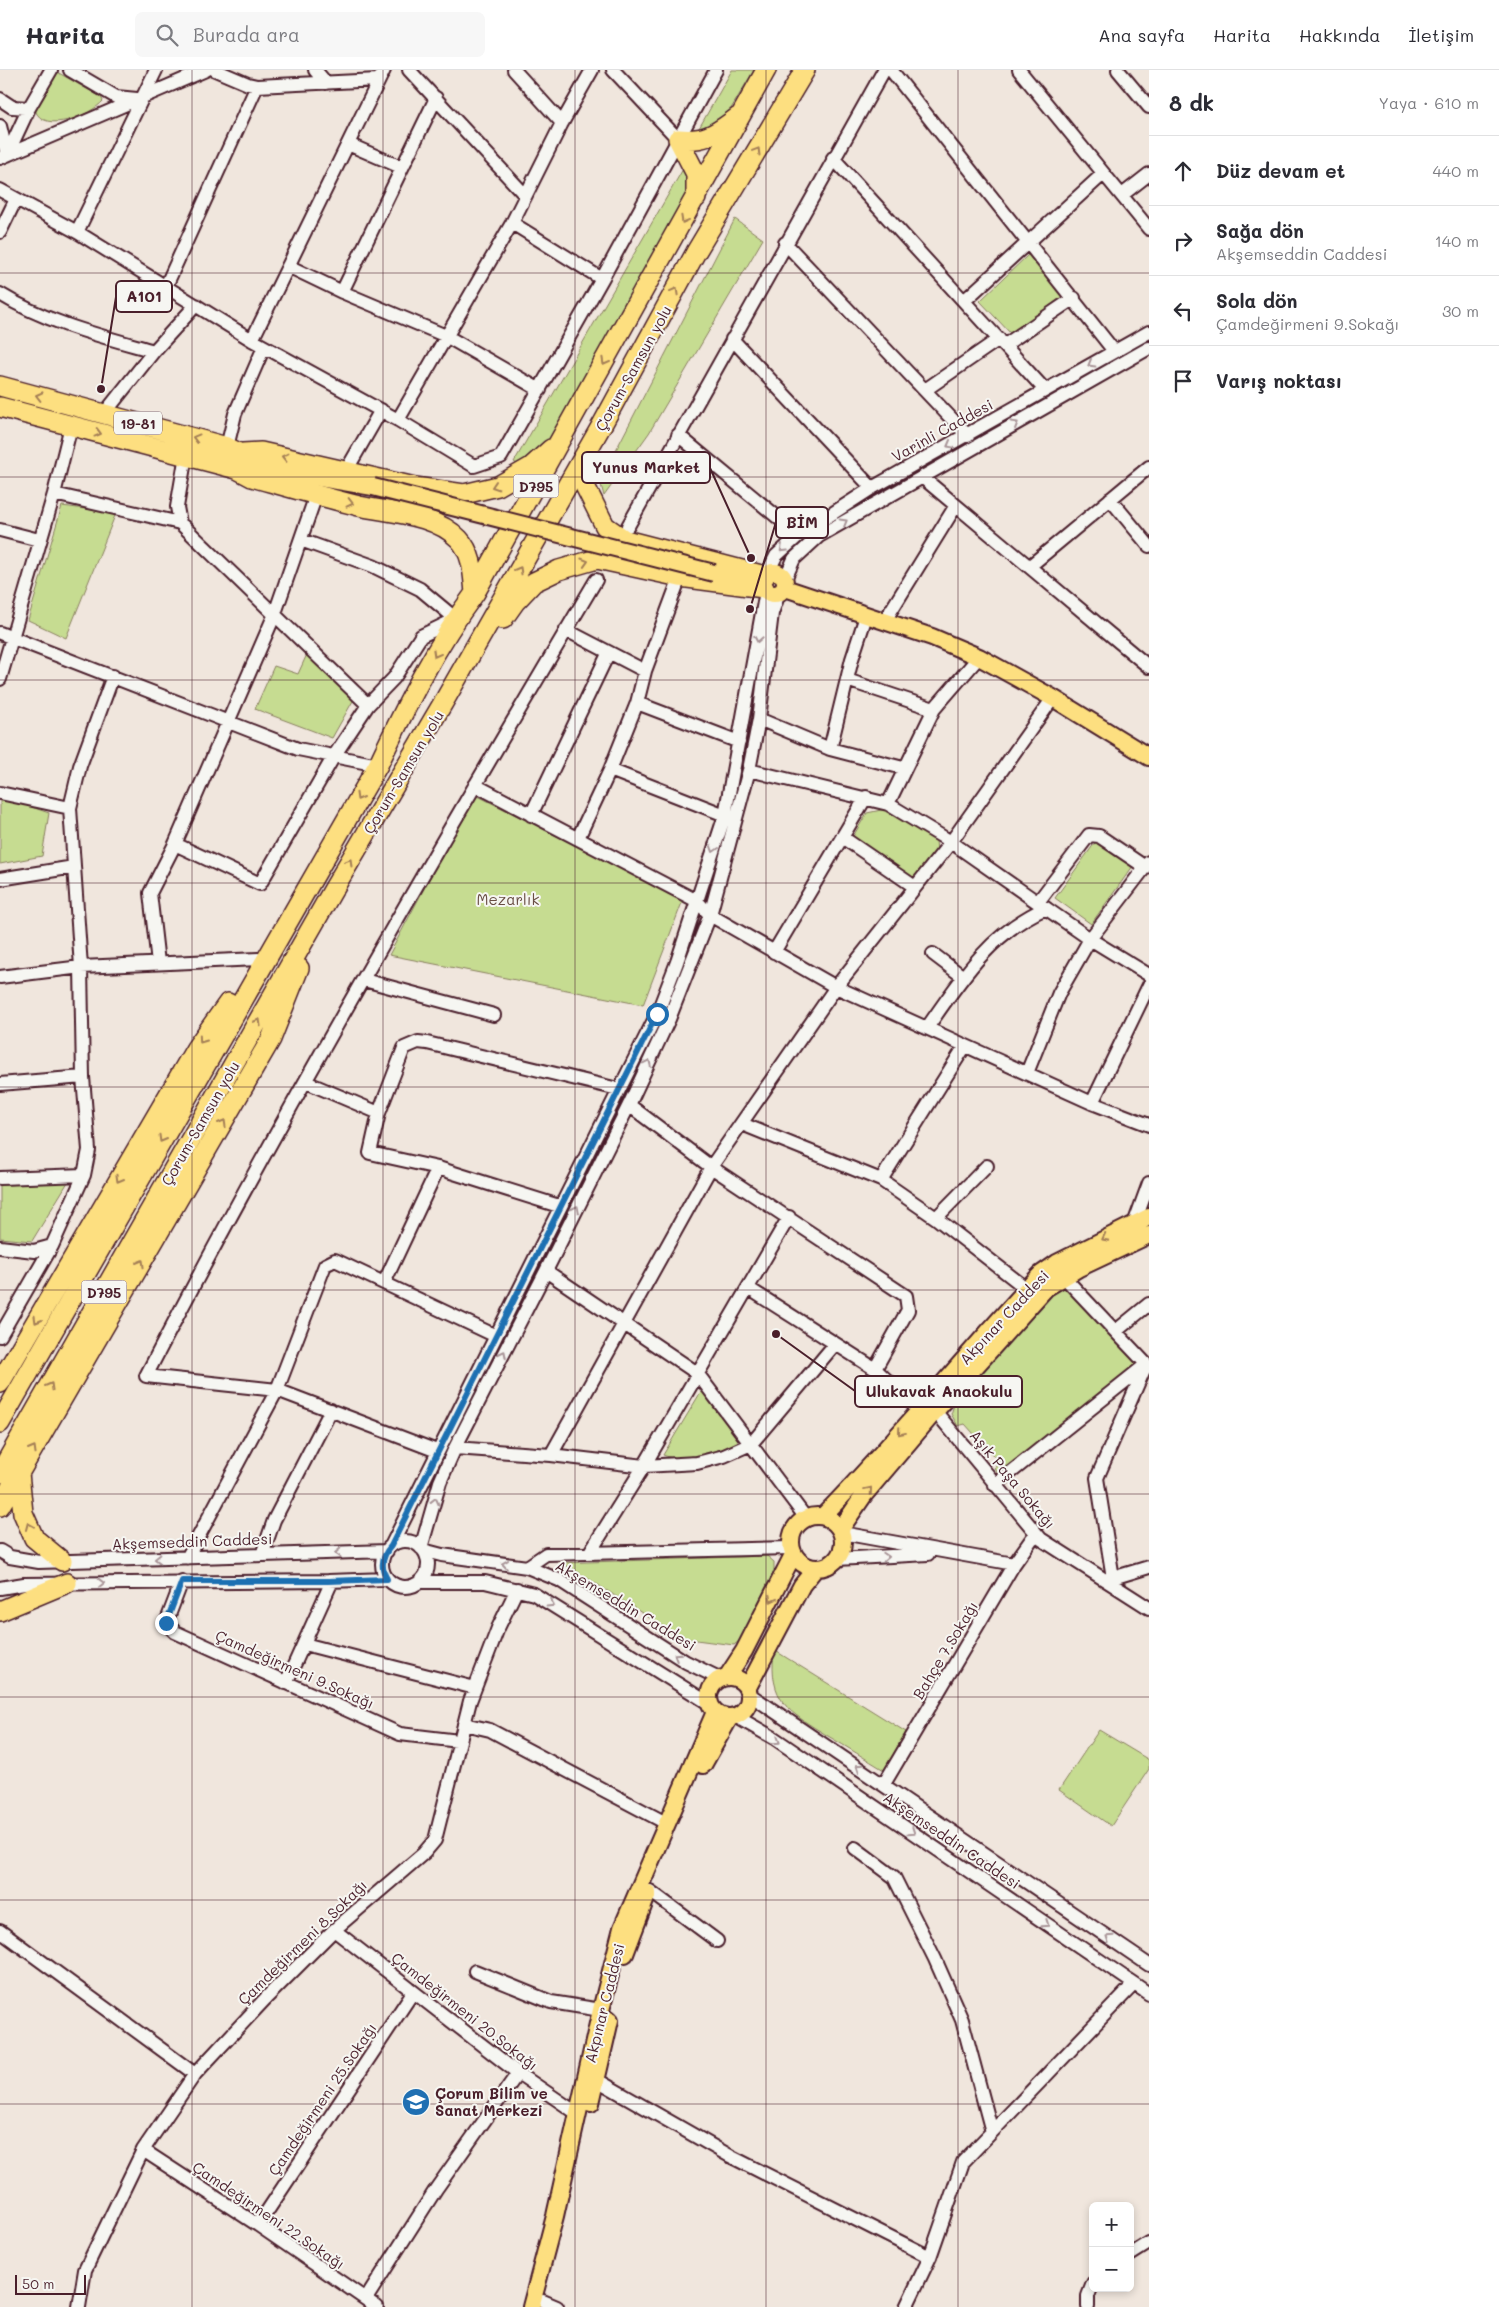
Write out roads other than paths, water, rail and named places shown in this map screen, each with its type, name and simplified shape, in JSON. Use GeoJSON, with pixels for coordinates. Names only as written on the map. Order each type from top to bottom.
{"type":"FeatureCollection","features":[{"type":"Feature","properties":{"kind":"highway","name":"Çorum-Samsun yolu"},"geometry":{"type":"LineString","coordinates":[[0,1423],[378,765],[397,724],[456,619],[476,593],[766,70]]}},
{"type":"Feature","properties":{"kind":"highway","name":"Çorum-Samsun yolu"},"geometry":{"type":"LineString","coordinates":[[0,1474],[325,904],[443,703],[603,423],[696,252],[805,70]]}},
{"type":"Feature","properties":{"kind":"highway"},"geometry":{"type":"LineString","coordinates":[[678,139],[696,141],[711,137],[743,114]]}},
{"type":"Feature","properties":{"kind":"highway"},"geometry":{"type":"LineString","coordinates":[[678,139],[696,174],[696,199]]}},
{"type":"Feature","properties":{"kind":"highway","name":"19-81"},"geometry":{"type":"LineString","coordinates":[[0,386],[104,414],[236,456],[273,470]]}},
{"type":"Feature","properties":{"kind":"highway","name":"19-81"},"geometry":{"type":"LineString","coordinates":[[0,407],[186,456],[236,456]]}},
{"type":"Feature","properties":{"kind":"highway"},"geometry":{"type":"LineString","coordinates":[[603,423],[584,484],[605,526],[625,540],[772,584]]}},
{"type":"Feature","properties":{"kind":"highway"},"geometry":{"type":"LineString","coordinates":[[476,593],[468,551],[452,533],[416,518],[316,495],[252,477],[236,456],[261,452],[415,487],[464,494],[498,486],[531,467],[563,438]]}},
{"type":"Feature","properties":{"kind":"highway"},"geometry":{"type":"LineString","coordinates":[[443,703],[515,602],[534,582],[559,570],[597,559],[680,577],[772,584]]}},
{"type":"Feature","properties":{"kind":"highway"},"geometry":{"type":"LineString","coordinates":[[0,1383],[196,1048],[300,899]]}},
{"type":"Feature","properties":{"kind":"highway"},"geometry":{"type":"LineString","coordinates":[[0,1506],[271,1039],[325,904]]}},
{"type":"Feature","properties":{"kind":"highway"},"geometry":{"type":"LineString","coordinates":[[20,1473],[23,1513],[34,1538],[62,1561]]}},
{"type":"Feature","properties":{"kind":"highway"},"geometry":{"type":"LineString","coordinates":[[0,1611],[67,1583]]}},
{"type":"Feature","properties":{"kind":"main road"},"geometry":{"type":"LineString","coordinates":[[273,470],[373,486],[714,573],[772,584],[932,637],[979,657],[1147,751]]}},
{"type":"Feature","properties":{"kind":"main road","name":"Akpınar Caddesi"},"geometry":{"type":"LineString","coordinates":[[841,1531],[864,1495],[927,1411],[1041,1274],[1057,1263],[1142,1220]]}},
{"type":"Feature","properties":{"kind":"main road","name":"Akpınar Caddesi"},"geometry":{"type":"LineString","coordinates":[[823,1516],[1046,1288],[1063,1276],[1149,1235]]}},
{"type":"Feature","properties":{"kind":"main road"},"geometry":{"type":"LineString","coordinates":[[792,1551],[806,1567],[824,1568],[837,1560],[843,1547],[841,1531],[836,1524],[823,1516],[806,1518],[793,1530],[792,1551],[744,1651],[724,1678],[712,1686],[709,1692],[722,1712],[747,1705],[748,1691],[802,1585],[815,1569]]}},
{"type":"Feature","properties":{"kind":"main road"},"geometry":{"type":"LineString","coordinates":[[724,1678],[736,1678],[748,1691]]}},
{"type":"Feature","properties":{"kind":"main road","name":"Akpınar Caddesi"},"geometry":{"type":"LineString","coordinates":[[543,2306],[555,2216],[601,2010],[622,1928],[666,1823],[722,1712]]}},
{"type":"Feature","properties":{"kind":"main road","name":"Akpınar Caddesi"},"geometry":{"type":"LineString","coordinates":[[543,2306],[626,1950],[707,1756],[722,1712]]}},
{"type":"Feature","properties":{"kind":"street"},"geometry":{"type":"LineString","coordinates":[[3,156],[51,70]]}},
{"type":"Feature","properties":{"kind":"street"},"geometry":{"type":"LineString","coordinates":[[70,70],[116,97],[140,99]]}},
{"type":"Feature","properties":{"kind":"street"},"geometry":{"type":"LineString","coordinates":[[77,232],[140,99],[156,70]]}},
{"type":"Feature","properties":{"kind":"street"},"geometry":{"type":"LineString","coordinates":[[3,156],[206,70]]}},
{"type":"Feature","properties":{"kind":"street"},"geometry":{"type":"LineString","coordinates":[[215,70],[257,86],[326,83],[381,75]]}},
{"type":"Feature","properties":{"kind":"street"},"geometry":{"type":"LineString","coordinates":[[315,70],[326,83]]}},
{"type":"Feature","properties":{"kind":"street"},"geometry":{"type":"LineString","coordinates":[[409,70],[526,196]]}},
{"type":"Feature","properties":{"kind":"street"},"geometry":{"type":"LineString","coordinates":[[514,70],[562,123]]}},
{"type":"Feature","properties":{"kind":"street"},"geometry":{"type":"LineString","coordinates":[[398,420],[512,223],[562,123],[592,70]]}},
{"type":"Feature","properties":{"kind":"street"},"geometry":{"type":"LineString","coordinates":[[614,70],[678,139]]}},
{"type":"Feature","properties":{"kind":"street"},"geometry":{"type":"LineString","coordinates":[[0,190],[77,232],[264,347],[398,420],[474,466],[501,457],[602,279],[716,70]]}},
{"type":"Feature","properties":{"kind":"street"},"geometry":{"type":"LineString","coordinates":[[628,526],[785,242],[884,70]]}},
{"type":"Feature","properties":{"kind":"street"},"geometry":{"type":"LineString","coordinates":[[890,70],[1028,244],[1074,298],[1114,351]]}},
{"type":"Feature","properties":{"kind":"street"},"geometry":{"type":"LineString","coordinates":[[1019,70],[1149,229]]}},
{"type":"Feature","properties":{"kind":"street"},"geometry":{"type":"LineString","coordinates":[[1118,70],[1145,93],[1149,107]]}},
{"type":"Feature","properties":{"kind":"street"},"geometry":{"type":"LineString","coordinates":[[252,340],[381,75]]}},
{"type":"Feature","properties":{"kind":"street"},"geometry":{"type":"LineString","coordinates":[[166,286],[257,86]]}},
{"type":"Feature","properties":{"kind":"street"},"geometry":{"type":"LineString","coordinates":[[342,292],[436,98]]}},
{"type":"Feature","properties":{"kind":"street"},"geometry":{"type":"LineString","coordinates":[[0,99],[12,107],[29,108]]}},
{"type":"Feature","properties":{"kind":"street"},"geometry":{"type":"LineString","coordinates":[[0,126],[3,156]]}},
{"type":"Feature","properties":{"kind":"street"},"geometry":{"type":"LineString","coordinates":[[348,144],[401,167]]}},
{"type":"Feature","properties":{"kind":"street"},"geometry":{"type":"LineString","coordinates":[[833,158],[1045,390]]}},
{"type":"Feature","properties":{"kind":"street"},"geometry":{"type":"LineString","coordinates":[[964,301],[1104,174]]}},
{"type":"Feature","properties":{"kind":"street"},"geometry":{"type":"LineString","coordinates":[[1122,196],[1149,174]]}},
{"type":"Feature","properties":{"kind":"street"},"geometry":{"type":"LineString","coordinates":[[0,232],[16,199]]}},
{"type":"Feature","properties":{"kind":"street"},"geometry":{"type":"LineString","coordinates":[[512,223],[602,279]]}},
{"type":"Feature","properties":{"kind":"street"},"geometry":{"type":"LineString","coordinates":[[785,242],[968,436]]}},
{"type":"Feature","properties":{"kind":"street"},"geometry":{"type":"LineString","coordinates":[[288,266],[342,292],[446,336],[540,390]]}},
{"type":"Feature","properties":{"kind":"street"},"geometry":{"type":"LineString","coordinates":[[0,294],[25,309],[42,316],[154,351]]}},
{"type":"Feature","properties":{"kind":"street"},"geometry":{"type":"LineString","coordinates":[[925,390],[1074,298]]}},
{"type":"Feature","properties":{"kind":"street"},"geometry":{"type":"LineString","coordinates":[[104,414],[154,351],[196,305]]}},
{"type":"Feature","properties":{"kind":"street","name":"Varinli Caddesi"},"geometry":{"type":"LineString","coordinates":[[772,584],[776,556],[799,535],[872,488],[968,436],[1045,390],[1149,332]]}},
{"type":"Feature","properties":{"kind":"street"},"geometry":{"type":"LineString","coordinates":[[732,339],[872,488]]}},
{"type":"Feature","properties":{"kind":"street"},"geometry":{"type":"LineString","coordinates":[[236,456],[235,414],[264,347]]}},
{"type":"Feature","properties":{"kind":"street","name":"Varinli Caddesi"},"geometry":{"type":"LineString","coordinates":[[772,584],[794,559],[819,536],[1149,348]]}},
{"type":"Feature","properties":{"kind":"street"},"geometry":{"type":"LineString","coordinates":[[346,471],[380,410]]}},
{"type":"Feature","properties":{"kind":"street"},"geometry":{"type":"LineString","coordinates":[[0,679],[6,635],[54,494],[71,426]]}},
{"type":"Feature","properties":{"kind":"street"},"geometry":{"type":"LineString","coordinates":[[678,435],[799,535]]}},
{"type":"Feature","properties":{"kind":"street"},"geometry":{"type":"LineString","coordinates":[[180,524],[176,507],[186,456]]}},
{"type":"Feature","properties":{"kind":"street"},"geometry":{"type":"LineString","coordinates":[[1030,566],[1149,467]]}},
{"type":"Feature","properties":{"kind":"street"},"geometry":{"type":"LineString","coordinates":[[922,477],[955,507],[1146,659]]}},
{"type":"Feature","properties":{"kind":"street"},"geometry":{"type":"LineString","coordinates":[[54,494],[180,524],[368,705]]}},
{"type":"Feature","properties":{"kind":"street"},"geometry":{"type":"LineString","coordinates":[[158,963],[150,893],[175,844],[274,616],[316,495]]}},
{"type":"Feature","properties":{"kind":"street"},"geometry":{"type":"LineString","coordinates":[[1110,499],[1149,546]]}},
{"type":"Feature","properties":{"kind":"street"},"geometry":{"type":"LineString","coordinates":[[884,622],[955,507]]}},
{"type":"Feature","properties":{"kind":"street"},"geometry":{"type":"LineString","coordinates":[[0,530],[39,540]]}},
{"type":"Feature","properties":{"kind":"street"},"geometry":{"type":"LineString","coordinates":[[175,844],[260,884],[334,756],[368,705],[394,678],[421,636],[456,619],[420,589],[373,566],[301,540]]}},
{"type":"Feature","properties":{"kind":"street"},"geometry":{"type":"LineString","coordinates":[[578,838],[610,770],[637,703],[645,671],[680,577]]}},
{"type":"Feature","properties":{"kind":"street"},"geometry":{"type":"LineString","coordinates":[[437,1451],[277,1390],[146,1376],[221,1231],[475,785],[596,580]]}},
{"type":"Feature","properties":{"kind":"street"},"geometry":{"type":"LineString","coordinates":[[0,1588],[24,1584],[67,1583],[387,1579],[403,1587],[420,1582],[428,1567],[422,1549],[440,1482],[455,1448],[629,1105],[669,1019],[710,915],[749,770],[759,720],[772,613],[772,584]]}},
{"type":"Feature","properties":{"kind":"street"},"geometry":{"type":"LineString","coordinates":[[387,1579],[383,1568],[389,1549],[559,1206],[657,1014],[725,815],[772,584]]}},
{"type":"Feature","properties":{"kind":"street"},"geometry":{"type":"LineString","coordinates":[[830,749],[847,680],[866,616]]}},
{"type":"Feature","properties":{"kind":"street"},"geometry":{"type":"LineString","coordinates":[[566,630],[608,654],[645,671]]}},
{"type":"Feature","properties":{"kind":"street"},"geometry":{"type":"LineString","coordinates":[[6,635],[298,749],[378,765]]}},
{"type":"Feature","properties":{"kind":"street"},"geometry":{"type":"LineString","coordinates":[[531,814],[608,654]]}},
{"type":"Feature","properties":{"kind":"street"},"geometry":{"type":"LineString","coordinates":[[888,804],[903,768],[934,709],[979,657]]}},
{"type":"Feature","properties":{"kind":"street"},"geometry":{"type":"LineString","coordinates":[[0,1336],[52,1246],[84,1175],[89,1150],[83,1077],[81,967],[70,808],[80,766],[113,676]]}},
{"type":"Feature","properties":{"kind":"street"},"geometry":{"type":"LineString","coordinates":[[847,680],[934,709]]}},
{"type":"Feature","properties":{"kind":"street"},"geometry":{"type":"LineString","coordinates":[[551,1455],[711,1166],[836,987],[951,842],[1054,698]]}},
{"type":"Feature","properties":{"kind":"street"},"geometry":{"type":"LineString","coordinates":[[637,703],[739,742]]}},
{"type":"Feature","properties":{"kind":"street"},"geometry":{"type":"LineString","coordinates":[[759,720],[830,749],[903,768]]}},
{"type":"Feature","properties":{"kind":"street"},"geometry":{"type":"LineString","coordinates":[[610,770],[725,815]]}},
{"type":"Feature","properties":{"kind":"street"},"geometry":{"type":"LineString","coordinates":[[749,770],[866,797],[888,804],[951,842],[1090,939],[1149,975]]}},
{"type":"Feature","properties":{"kind":"street"},"geometry":{"type":"LineString","coordinates":[[475,785],[697,901],[710,915],[836,987],[1092,1103],[1149,1125]]}},
{"type":"Feature","properties":{"kind":"street"},"geometry":{"type":"LineString","coordinates":[[0,793],[70,808]]}},
{"type":"Feature","properties":{"kind":"street"},"geometry":{"type":"LineString","coordinates":[[774,952],[866,797]]}},
{"type":"Feature","properties":{"kind":"street"},"geometry":{"type":"LineString","coordinates":[[927,1028],[962,976],[990,945],[1042,905],[1089,835],[1099,836],[1146,870],[1090,939],[1059,992],[1027,1073]]}},
{"type":"Feature","properties":{"kind":"street"},"geometry":{"type":"LineString","coordinates":[[842,837],[915,887]]}},
{"type":"Feature","properties":{"kind":"street"},"geometry":{"type":"LineString","coordinates":[[0,880],[74,867]]}},
{"type":"Feature","properties":{"kind":"street"},"geometry":{"type":"LineString","coordinates":[[933,954],[962,976]]}},
{"type":"Feature","properties":{"kind":"street"},"geometry":{"type":"LineString","coordinates":[[0,977],[81,967],[258,959]]}},
{"type":"Feature","properties":{"kind":"street"},"geometry":{"type":"LineString","coordinates":[[364,980],[494,1015]]}},
{"type":"Feature","properties":{"kind":"street"},"geometry":{"type":"LineString","coordinates":[[1092,1103],[1149,985]]}},
{"type":"Feature","properties":{"kind":"street"},"geometry":{"type":"LineString","coordinates":[[559,1206],[438,1168],[370,1153],[379,1113],[404,1048],[418,1042],[618,1089]]}},
{"type":"Feature","properties":{"kind":"street"},"geometry":{"type":"LineString","coordinates":[[881,1180],[965,1046]]}},
{"type":"Feature","properties":{"kind":"street"},"geometry":{"type":"LineString","coordinates":[[0,1084],[83,1077]]}},
{"type":"Feature","properties":{"kind":"street"},"geometry":{"type":"LineString","coordinates":[[306,1082],[379,1113]]}},
{"type":"Feature","properties":{"kind":"street"},"geometry":{"type":"LineString","coordinates":[[629,1105],[711,1166],[906,1296],[908,1310],[875,1369]]}},
{"type":"Feature","properties":{"kind":"street"},"geometry":{"type":"LineString","coordinates":[[742,1124],[881,1180],[936,1218],[1027,1289]]}},
{"type":"Feature","properties":{"kind":"street"},"geometry":{"type":"LineString","coordinates":[[936,1218],[988,1166]]}},
{"type":"Feature","properties":{"kind":"street"},"geometry":{"type":"LineString","coordinates":[[384,1282],[438,1168]]}},
{"type":"Feature","properties":{"kind":"street"},"geometry":{"type":"LineString","coordinates":[[0,1178],[84,1175]]}},
{"type":"Feature","properties":{"kind":"street"},"geometry":{"type":"LineString","coordinates":[[1142,1220],[1149,1183]]}},
{"type":"Feature","properties":{"kind":"street"},"geometry":{"type":"LineString","coordinates":[[590,1552],[644,1466],[789,1217]]}},
{"type":"Feature","properties":{"kind":"street"},"geometry":{"type":"LineString","coordinates":[[0,1247],[34,1251],[52,1246]]}},
{"type":"Feature","properties":{"kind":"street"},"geometry":{"type":"LineString","coordinates":[[188,1558],[277,1390],[325,1265],[335,1260],[496,1336]]}},
{"type":"Feature","properties":{"kind":"street"},"geometry":{"type":"LineString","coordinates":[[546,1271],[624,1326],[697,1373],[806,1518]]}},
{"type":"Feature","properties":{"kind":"street"},"geometry":{"type":"LineString","coordinates":[[1063,1276],[1148,1364]]}},
{"type":"Feature","properties":{"kind":"street","name":"Aşık Paşa Sokağı"},"geometry":{"type":"LineString","coordinates":[[748,1288],[875,1369],[927,1411],[1036,1534],[1056,1551],[1110,1579],[1149,1608]]}},
{"type":"Feature","properties":{"kind":"street"},"geometry":{"type":"LineString","coordinates":[[1116,1331],[1149,1304]]}},
{"type":"Feature","properties":{"kind":"street"},"geometry":{"type":"LineString","coordinates":[[455,1448],[551,1455],[644,1466],[697,1463],[724,1456],[751,1444],[835,1344]]}},
{"type":"Feature","properties":{"kind":"street"},"geometry":{"type":"LineString","coordinates":[[995,1486],[1148,1364]]}},
{"type":"Feature","properties":{"kind":"street"},"geometry":{"type":"LineString","coordinates":[[1148,1364],[1097,1478],[1110,1579],[1149,1567]]}},
{"type":"Feature","properties":{"kind":"street"},"geometry":{"type":"LineString","coordinates":[[262,1555],[274,1520],[331,1410]]}},
{"type":"Feature","properties":{"kind":"street"},"geometry":{"type":"LineString","coordinates":[[841,1531],[948,1553],[1014,1564]]}},
{"type":"Feature","properties":{"kind":"street","name":"Bahçe 7.Sokağı"},"geometry":{"type":"LineString","coordinates":[[884,1784],[1014,1564],[1036,1534]]}},
{"type":"Feature","properties":{"kind":"street"},"geometry":{"type":"LineString","coordinates":[[389,1549],[406,1542],[422,1549]]}},
{"type":"Feature","properties":{"kind":"street","name":"Akşemseddin Caddesi"},"geometry":{"type":"LineString","coordinates":[[0,1551],[10,1557],[38,1562],[188,1558],[389,1549]]}},
{"type":"Feature","properties":{"kind":"street","name":"Akşemseddin Caddesi"},"geometry":{"type":"LineString","coordinates":[[422,1549],[442,1555],[527,1567],[558,1580],[686,1662],[724,1678]]}},
{"type":"Feature","properties":{"kind":"street"},"geometry":{"type":"LineString","coordinates":[[527,1567],[546,1554],[792,1551]]}},
{"type":"Feature","properties":{"kind":"street"},"geometry":{"type":"LineString","coordinates":[[837,1560],[948,1553]]}},
{"type":"Feature","properties":{"kind":"street","name":"Çamdeğirmeni 9.Sokağı"},"geometry":{"type":"LineString","coordinates":[[182,1581],[166,1623],[168,1627],[400,1734],[459,1741]]}},
{"type":"Feature","properties":{"kind":"street"},"geometry":{"type":"LineString","coordinates":[[286,1683],[332,1581]]}},
{"type":"Feature","properties":{"kind":"street","name":"Akşemseddin Caddesi"},"geometry":{"type":"LineString","coordinates":[[420,1582],[485,1582],[517,1588],[534,1594],[722,1712],[774,1738],[1149,1994]]}},
{"type":"Feature","properties":{"kind":"street","name":"Çamdeğirmeni 8.Sokağı"},"geometry":{"type":"LineString","coordinates":[[80,2307],[85,2270],[143,2150],[195,2074],[266,1997],[334,1930],[424,1853],[435,1840],[442,1819],[459,1741],[475,1688],[498,1628],[517,1588]]}},
{"type":"Feature","properties":{"kind":"street"},"geometry":{"type":"LineString","coordinates":[[304,1644],[475,1688]]}},
{"type":"Feature","properties":{"kind":"street","name":"Akşemseddin Caddesi"},"geometry":{"type":"LineString","coordinates":[[748,1691],[1149,1965]]}},
{"type":"Feature","properties":{"kind":"street"},"geometry":{"type":"LineString","coordinates":[[464,1724],[490,1730],[666,1823]]}},
{"type":"Feature","properties":{"kind":"street"},"geometry":{"type":"LineString","coordinates":[[855,1848],[894,1877],[935,1959],[962,2020],[992,2132]]}},
{"type":"Feature","properties":{"kind":"street"},"geometry":{"type":"LineString","coordinates":[[650,1891],[717,1941]]}},
{"type":"Feature","properties":{"kind":"street","name":"Çamdeğirmeni 20.Sokağı"},"geometry":{"type":"LineString","coordinates":[[334,1930],[518,2074],[578,2114]]}},
{"type":"Feature","properties":{"kind":"street"},"geometry":{"type":"LineString","coordinates":[[0,1931],[195,2074]]}},
{"type":"Feature","properties":{"kind":"street"},"geometry":{"type":"LineString","coordinates":[[476,1971],[551,2002],[601,2010]]}},
{"type":"Feature","properties":{"kind":"street"},"geometry":{"type":"LineString","coordinates":[[906,2307],[930,2257],[963,2162],[1134,1984]]}},
{"type":"Feature","properties":{"kind":"street","name":"Çamdeğirmeni 25.Sokağı"},"geometry":{"type":"LineString","coordinates":[[258,2225],[413,1992]]}},
{"type":"Feature","properties":{"kind":"street"},"geometry":{"type":"LineString","coordinates":[[372,2303],[436,2189],[518,2074]]}},
{"type":"Feature","properties":{"kind":"street"},"geometry":{"type":"LineString","coordinates":[[597,2080],[730,2156],[930,2257]]}},
{"type":"Feature","properties":{"kind":"street","name":"Çamdeğirmeni 22.Sokağı"},"geometry":{"type":"LineString","coordinates":[[143,2150],[258,2225],[372,2303]]}},
{"type":"Feature","properties":{"kind":"street"},"geometry":{"type":"LineString","coordinates":[[1134,2252],[1149,2242]]}},
{"type":"Feature","properties":{"kind":"street"},"geometry":{"type":"LineString","coordinates":[[1088,2307],[1090,2292]]}},
{"type":"Feature","properties":{"kind":"place","name":"A101"},"geometry":{"type":"Point","coordinates":[101,389]}},
{"type":"Feature","properties":{"kind":"place","name":"Yunus Market"},"geometry":{"type":"Point","coordinates":[751,558]}},
{"type":"Feature","properties":{"kind":"place","name":"BİM"},"geometry":{"type":"Point","coordinates":[750,609]}},
{"type":"Feature","properties":{"kind":"place","name":"Ulukavak Anaokulu"},"geometry":{"type":"Point","coordinates":[776,1334]}},
{"type":"Feature","properties":{"kind":"place","name":"Çorum Bilim ve Sanat Merkezi"},"geometry":{"type":"Point","coordinates":[416,2102]}},
{"type":"Feature","properties":{"kind":"park label","name":"Mezarlık"},"geometry":{"type":"Point","coordinates":[508,899]}}]}
